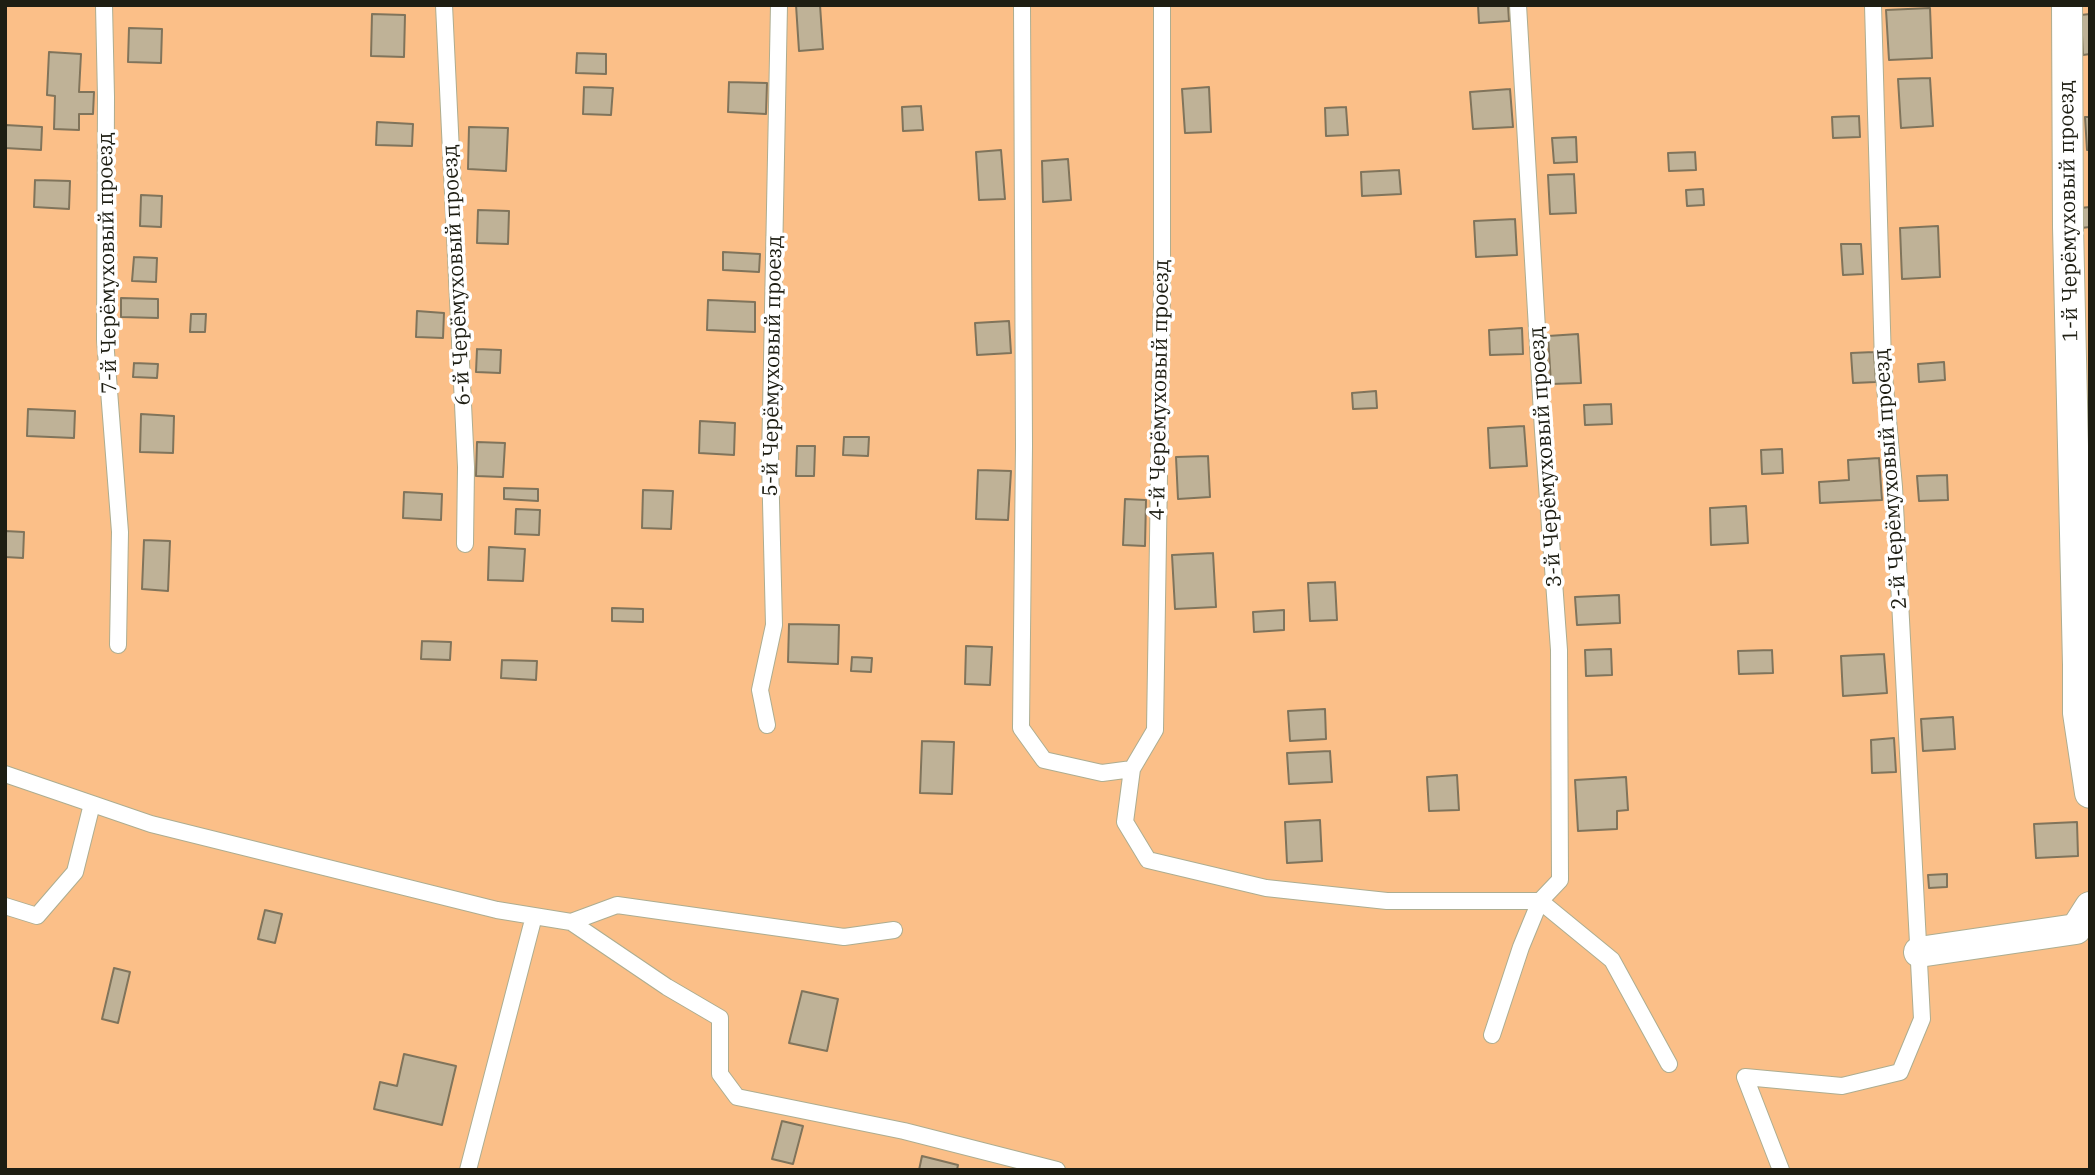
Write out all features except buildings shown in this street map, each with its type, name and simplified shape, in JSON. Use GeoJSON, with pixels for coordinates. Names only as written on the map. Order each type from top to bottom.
{"type":"FeatureCollection","features":[{"type":"Feature","properties":{"kind":"street","name":"1-й Черёмуховый проезд"},"geometry":{"type":"LineString","coordinates":[[2067,5],[2068,227],[2078,713],[2090,793]]}},
{"type":"Feature","properties":{"kind":"street"},"geometry":{"type":"LineString","coordinates":[[1919,951],[2076,929],[2090,907]]}},
{"type":"Feature","properties":{"kind":"lane","name":"7-й Черёмуховый проезд"},"geometry":{"type":"LineString","coordinates":[[104,5],[105,339],[120,532],[118,645]]}},
{"type":"Feature","properties":{"kind":"lane","name":"6-й Черёмуховый проезд"},"geometry":{"type":"LineString","coordinates":[[444,5],[466,467],[465,544]]}},
{"type":"Feature","properties":{"kind":"lane","name":"5-й Черёмуховый проезд"},"geometry":{"type":"LineString","coordinates":[[767,726],[760,690],[774,625],[770,461],[779,5]]}},
{"type":"Feature","properties":{"kind":"lane"},"geometry":{"type":"LineString","coordinates":[[1022,5],[1024,460],[1021,728],[1044,760],[1102,773],[1132,768],[1125,822],[1148,860],[1280,890],[1387,901],[1540,901],[1612,960],[1669,1064]]}},
{"type":"Feature","properties":{"kind":"lane","name":"4-й Черёмуховый проезд"},"geometry":{"type":"LineString","coordinates":[[1132,768],[1155,730],[1162,284],[1162,5]]}},
{"type":"Feature","properties":{"kind":"lane","name":"3-й Черёмуховый проезд"},"geometry":{"type":"LineString","coordinates":[[1492,1035],[1521,947],[1540,901],[1560,880],[1559,650],[1518,5]]}},
{"type":"Feature","properties":{"kind":"lane","name":"2-й Черёмуховый проезд"},"geometry":{"type":"LineString","coordinates":[[1781,1170],[1745,1077],[1842,1086],[1900,1072],[1922,1019],[1894,487],[1883,364],[1873,5]]}},
{"type":"Feature","properties":{"kind":"lane"},"geometry":{"type":"LineString","coordinates":[[5,774],[151,824],[497,910],[571,922],[667,987],[720,1018],[720,1074],[737,1097],[904,1130],[1057,1170]]}},
{"type":"Feature","properties":{"kind":"lane"},"geometry":{"type":"LineString","coordinates":[[5,906],[37,916],[75,872],[92,804]]}},
{"type":"Feature","properties":{"kind":"lane"},"geometry":{"type":"LineString","coordinates":[[571,922],[617,905],[844,937],[894,930]]}},
{"type":"Feature","properties":{"kind":"lane"},"geometry":{"type":"LineString","coordinates":[[468,1170],[534,916]]}},
{"type":"Feature","properties":{"kind":"shaded area"},"geometry":{"type":"Polygon","coordinates":[[[5,5],[2090,5],[2090,1170],[5,1170],[5,5]]]}}]}
